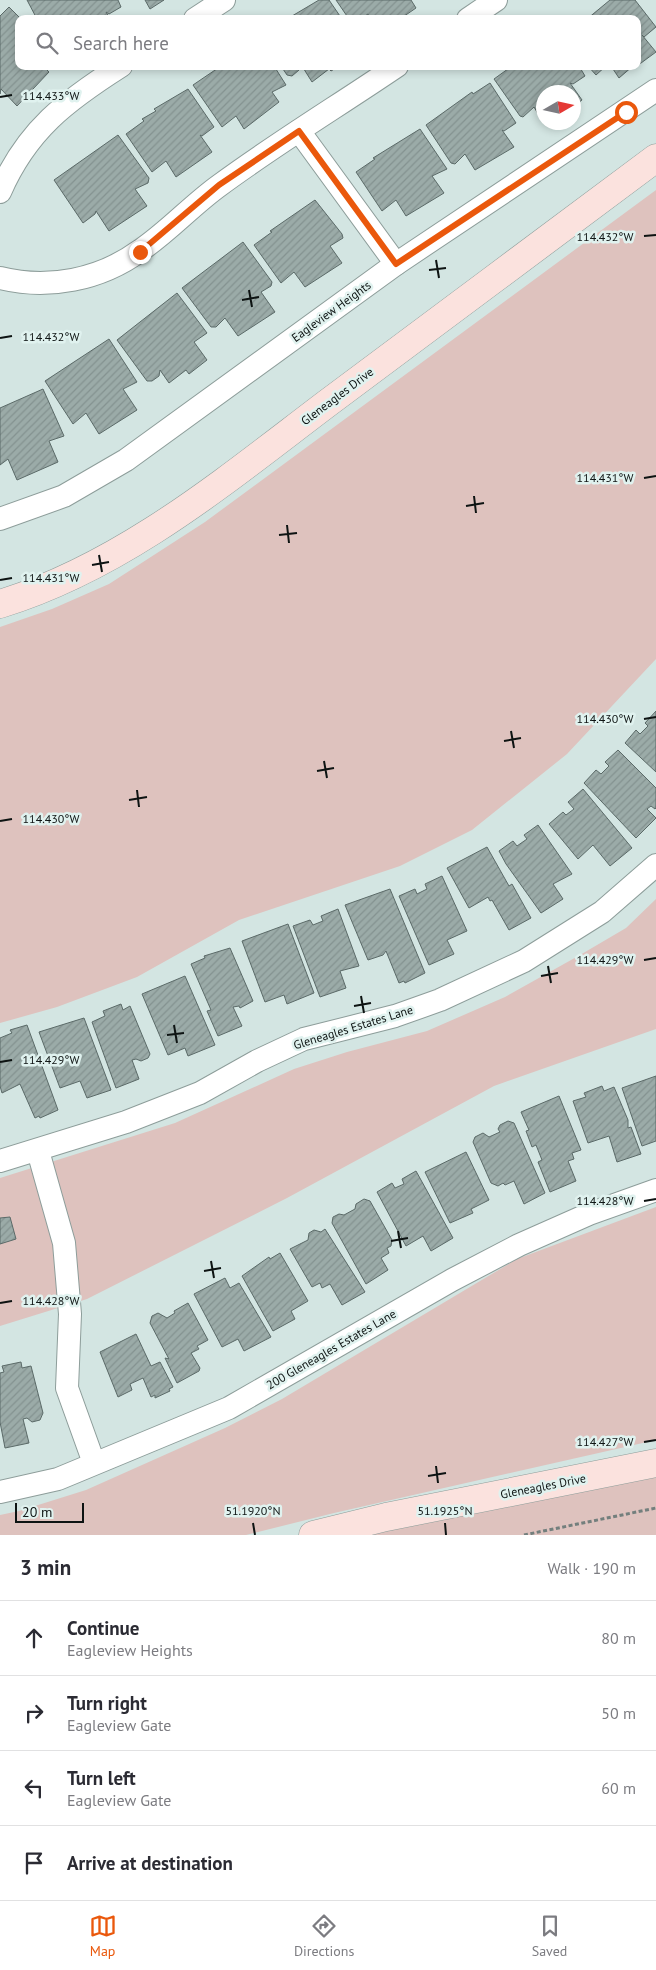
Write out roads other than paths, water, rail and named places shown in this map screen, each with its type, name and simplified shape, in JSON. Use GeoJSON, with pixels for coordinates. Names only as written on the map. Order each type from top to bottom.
{"type":"FeatureCollection","features":[{"type":"Feature","properties":{"kind":"street"},"geometry":{"type":"LineString","coordinates":[[201,15],[224,0]]}},
{"type":"Feature","properties":{"kind":"street"},"geometry":{"type":"LineString","coordinates":[[474,15],[496,0]]}},
{"type":"Feature","properties":{"kind":"street"},"geometry":{"type":"LineString","coordinates":[[0,192],[7,176],[30,141],[47,120],[64,104],[115,70]]}},
{"type":"Feature","properties":{"kind":"street"},"geometry":{"type":"LineString","coordinates":[[0,278],[22,283],[47,284],[70,281],[116,264],[140,252],[219,185],[390,70]]}},
{"type":"Feature","properties":{"kind":"street","name":"Eagleview Heights"},"geometry":{"type":"LineString","coordinates":[[0,519],[64,496],[126,460],[396,264],[656,90]]}},
{"type":"Feature","properties":{"kind":"street"},"geometry":{"type":"LineString","coordinates":[[299,131],[396,264]]}},
{"type":"Feature","properties":{"kind":"street","name":"Gleneagles Drive"},"geometry":{"type":"LineString","coordinates":[[0,604],[18,598],[89,566],[180,514],[656,158]]}},
{"type":"Feature","properties":{"kind":"street","name":"Gleneagles Estates Lane"},"geometry":{"type":"LineString","coordinates":[[0,1161],[38,1151],[126,1122],[200,1093],[257,1061],[304,1039],[395,1016],[440,1000],[524,961],[602,912],[656,864]]}},
{"type":"Feature","properties":{"kind":"street"},"geometry":{"type":"LineString","coordinates":[[38,1151],[64,1243],[70,1314],[67,1388],[94,1463]]}},
{"type":"Feature","properties":{"kind":"street","name":"200 Gleneagles Estates Lane"},"geometry":{"type":"LineString","coordinates":[[0,1492],[58,1479],[229,1408],[452,1280],[519,1245],[589,1214],[656,1190]]}},
{"type":"Feature","properties":{"kind":"street","name":"Gleneagles Drive"},"geometry":{"type":"LineString","coordinates":[[312,1535],[386,1517],[656,1463]]}}]}
